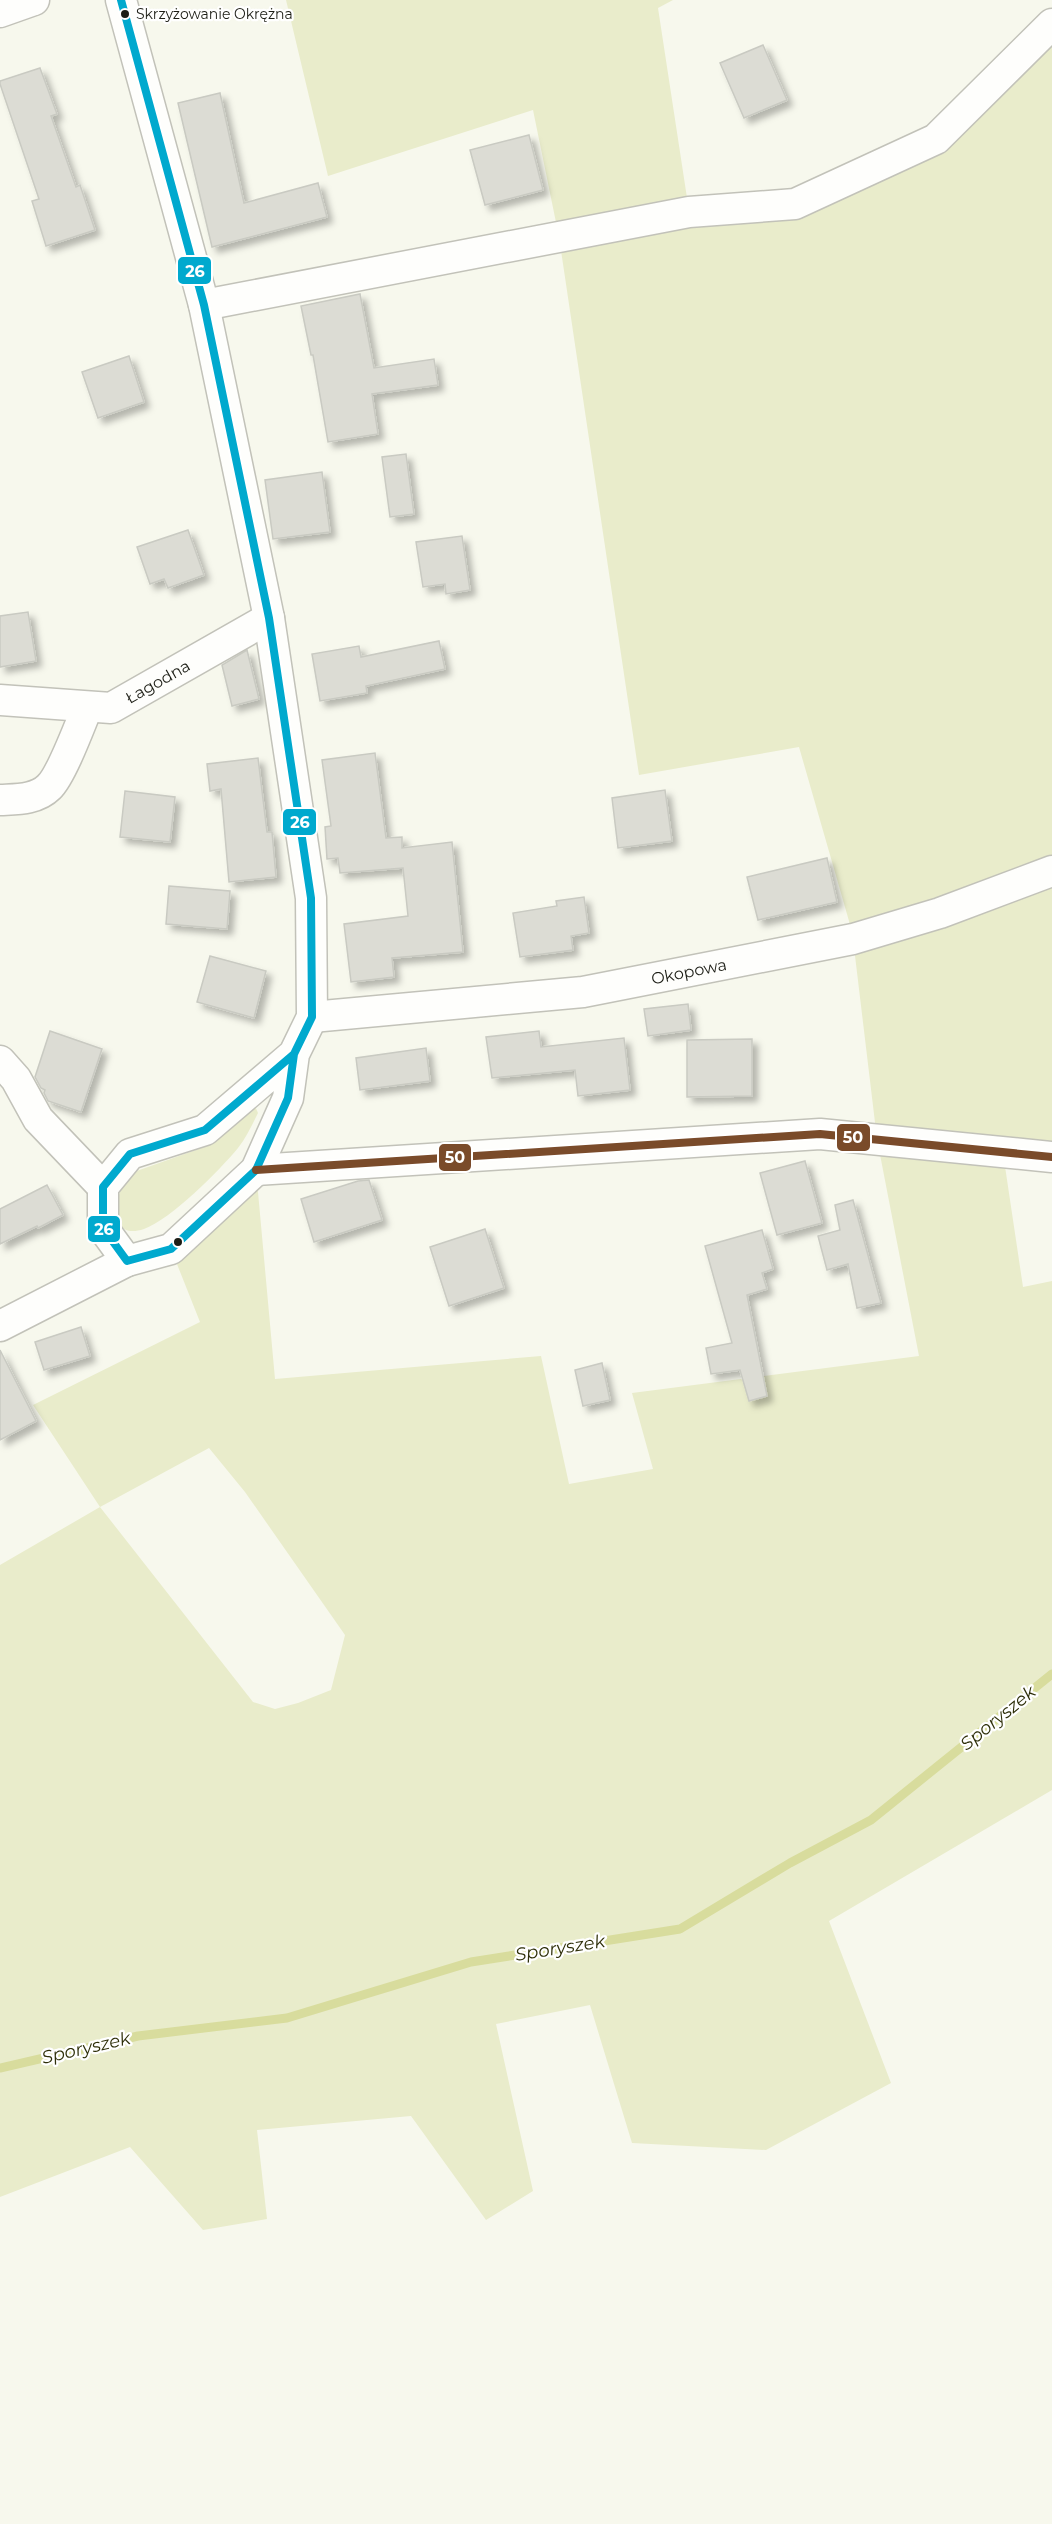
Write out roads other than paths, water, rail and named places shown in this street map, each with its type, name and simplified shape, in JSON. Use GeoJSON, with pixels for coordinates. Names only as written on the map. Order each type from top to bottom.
{"type":"FeatureCollection","features":[{"type":"Feature","properties":{"kind":"street"},"geometry":{"type":"LineString","coordinates":[[0,12],[34,0]]}},
{"type":"Feature","properties":{"kind":"street"},"geometry":{"type":"LineString","coordinates":[[0,1326],[127,1261],[171,1250],[256,1170],[288,1098],[294,1054],[312,1017],[311,898],[269,618],[204,305],[121,0]]}},
{"type":"Feature","properties":{"kind":"street"},"geometry":{"type":"LineString","coordinates":[[204,305],[689,212],[795,204],[936,139],[1052,24]]}},
{"type":"Feature","properties":{"kind":"street","name":"Łagodna"},"geometry":{"type":"LineString","coordinates":[[0,700],[111,708],[269,618]]}},
{"type":"Feature","properties":{"kind":"street"},"geometry":{"type":"LineString","coordinates":[[0,801],[30,798],[49,787],[67,754],[87,708]]}},
{"type":"Feature","properties":{"kind":"street","name":"Okopowa"},"geometry":{"type":"LineString","coordinates":[[312,1017],[583,992],[853,939],[940,913],[1052,871]]}},
{"type":"Feature","properties":{"kind":"street"},"geometry":{"type":"LineString","coordinates":[[127,1261],[103,1228],[102,1187],[130,1154],[205,1130],[294,1054]]}},
{"type":"Feature","properties":{"kind":"street"},"geometry":{"type":"LineString","coordinates":[[0,1061],[16,1079],[38,1119],[102,1187]]}},
{"type":"Feature","properties":{"kind":"street"},"geometry":{"type":"LineString","coordinates":[[256,1170],[820,1134],[1052,1157]]}},
{"type":"Feature","properties":{"kind":"waterway","name":"Sporyszek"},"geometry":{"type":"LineString","coordinates":[[0,2068],[138,2036],[287,2018],[471,1962],[680,1929],[790,1863],[871,1820],[1052,1674]]}},
{"type":"Feature","properties":{"kind":"place","name":"Skrzyżowanie Okrężna"},"geometry":{"type":"Point","coordinates":[125,14]}}]}
